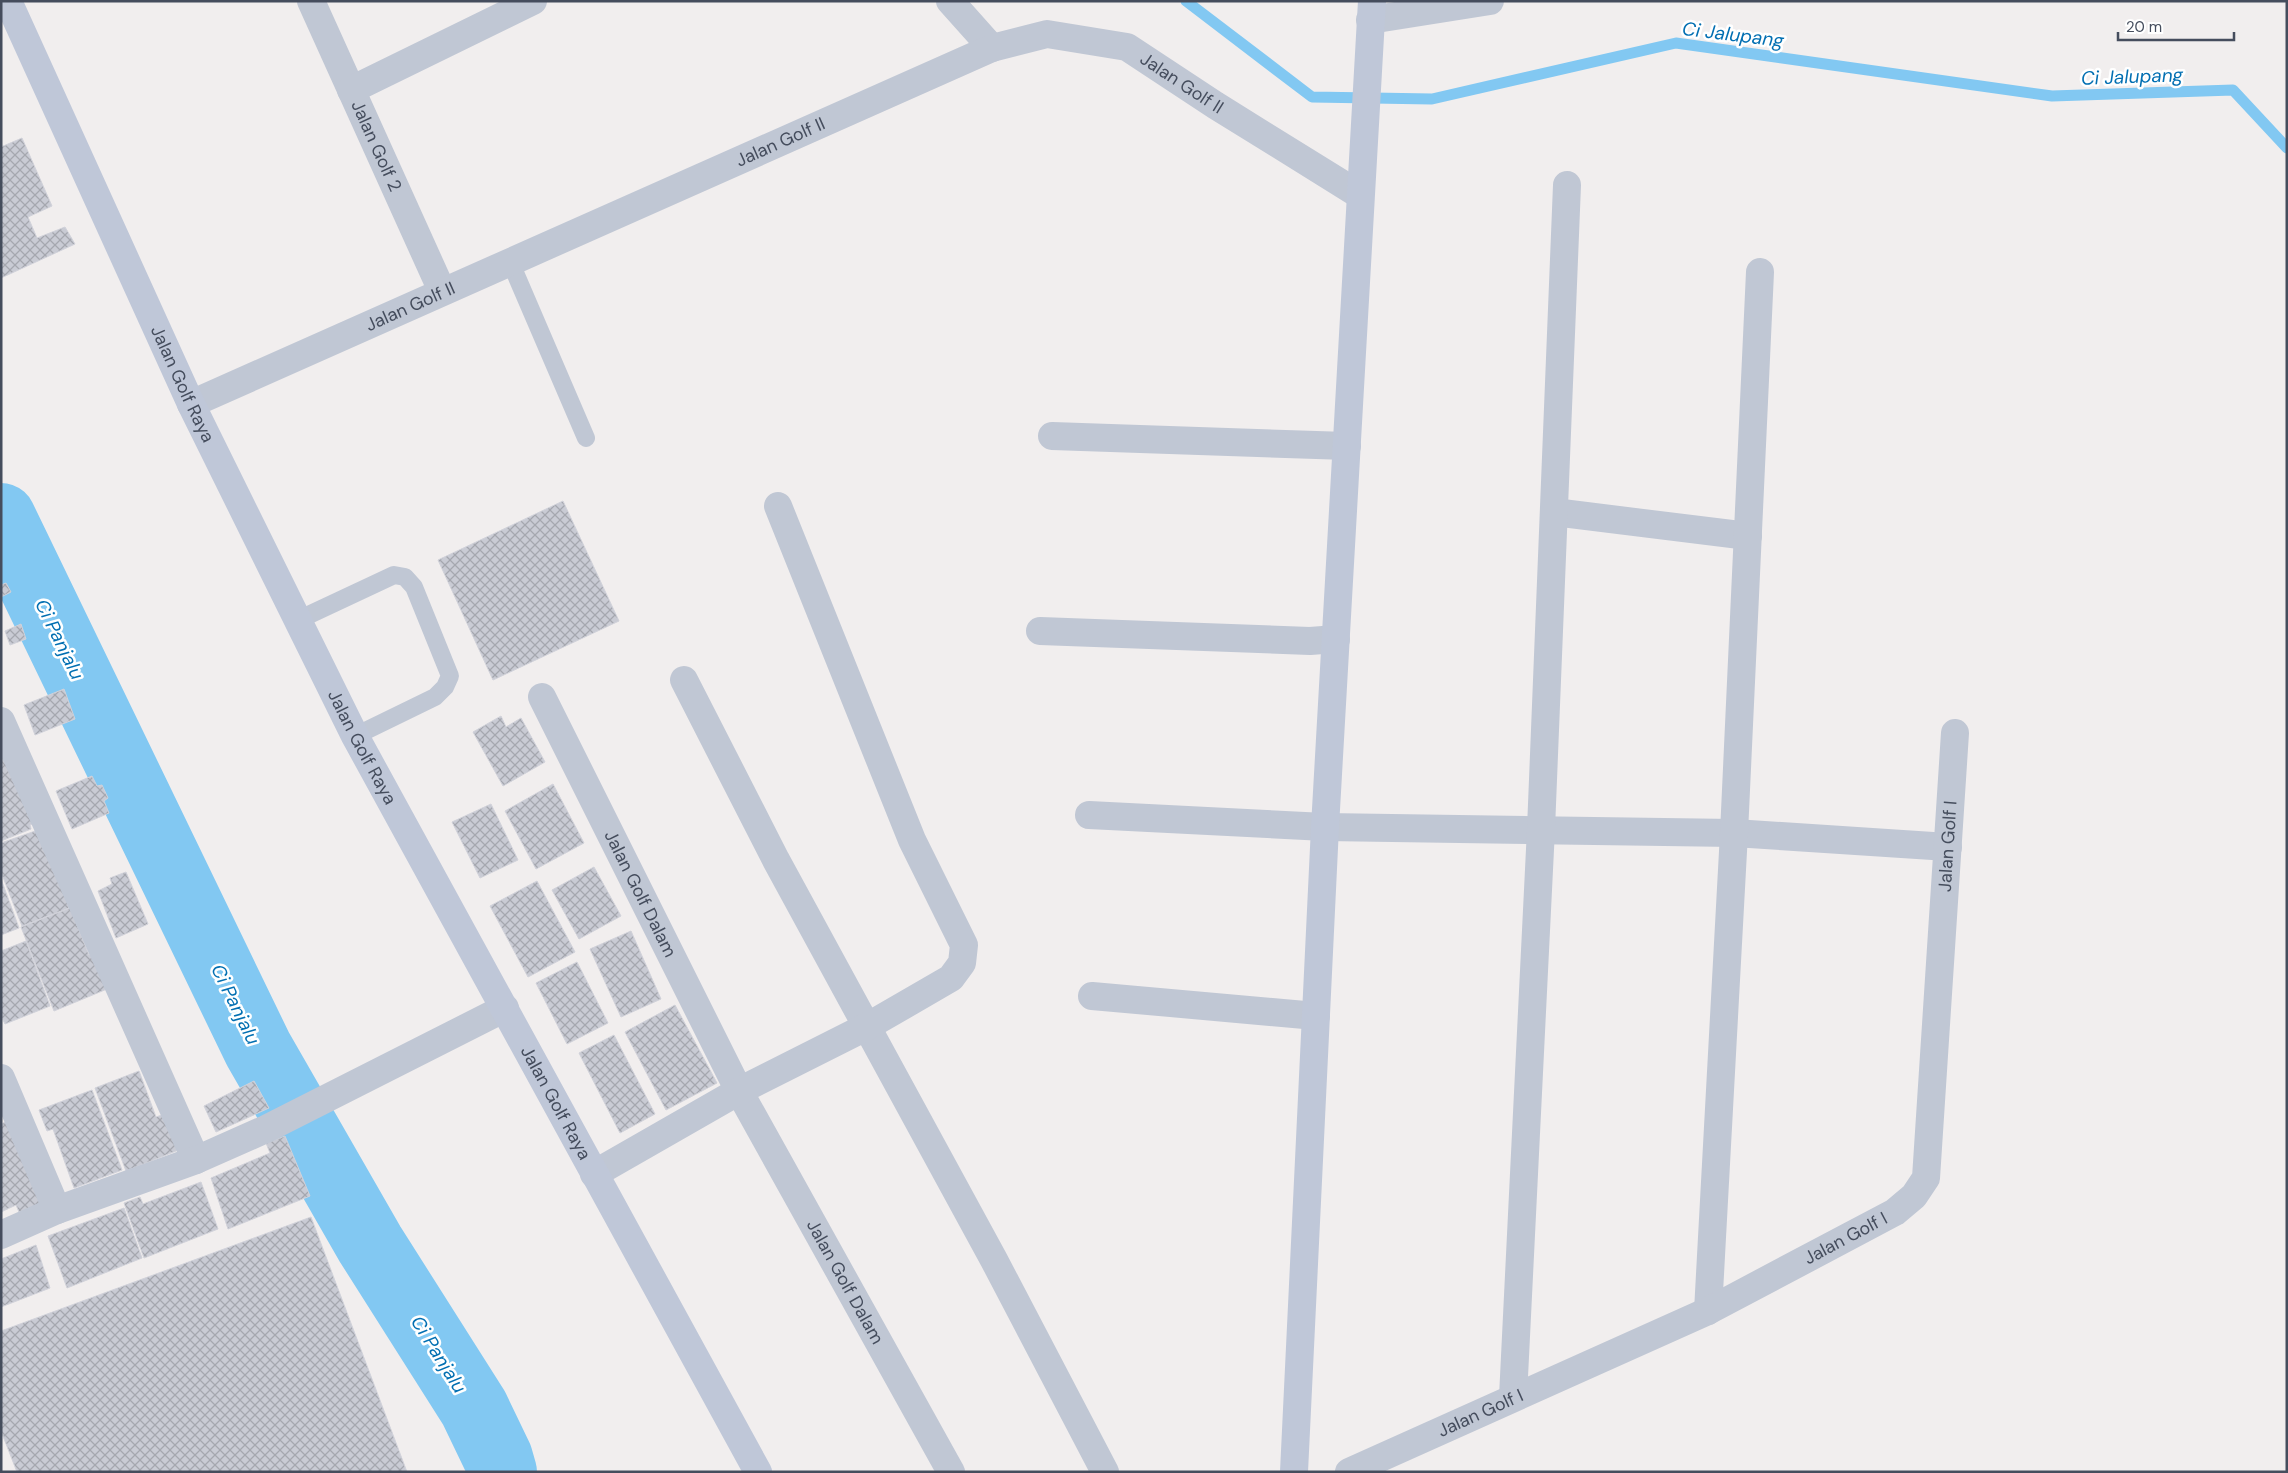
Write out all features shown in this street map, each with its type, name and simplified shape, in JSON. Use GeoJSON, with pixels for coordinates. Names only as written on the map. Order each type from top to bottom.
{"type":"FeatureCollection","features":[{"type":"Feature","properties":{"kind":"street","name":"Jalan Golf Raya"},"geometry":{"type":"LineString","coordinates":[[8,1],[191,404],[355,736],[506,1008],[594,1174],[758,1472]]}},
{"type":"Feature","properties":{"kind":"street","name":"Jalan Golf 2"},"geometry":{"type":"LineString","coordinates":[[311,1],[442,291]]}},
{"type":"Feature","properties":{"kind":"street"},"geometry":{"type":"LineString","coordinates":[[352,90],[533,1]]}},
{"type":"Feature","properties":{"kind":"street"},"geometry":{"type":"LineString","coordinates":[[950,1],[992,48]]}},
{"type":"Feature","properties":{"kind":"street"},"geometry":{"type":"LineString","coordinates":[[1294,1472],[1325,827],[1348,446],[1360,195],[1369,78],[1371,11],[1490,1]]}},
{"type":"Feature","properties":{"kind":"street","name":"Jalan Golf II"},"geometry":{"type":"LineString","coordinates":[[191,404],[992,48],[1047,34],[1128,47],[1215,105],[1360,195]]}},
{"type":"Feature","properties":{"kind":"street"},"geometry":{"type":"LineString","coordinates":[[1513,1397],[1541,830],[1567,185]]}},
{"type":"Feature","properties":{"kind":"street"},"geometry":{"type":"LineString","coordinates":[[1708,1311],[1734,833],[1760,272]]}},
{"type":"Feature","properties":{"kind":"street"},"geometry":{"type":"LineString","coordinates":[[1052,436],[1348,446]]}},
{"type":"Feature","properties":{"kind":"street"},"geometry":{"type":"LineString","coordinates":[[594,1174],[739,1091],[868,1026],[951,978],[962,963],[964,945],[912,840],[778,506]]}},
{"type":"Feature","properties":{"kind":"street"},"geometry":{"type":"LineString","coordinates":[[1554,512],[1748,536]]}},
{"type":"Feature","properties":{"kind":"street"},"geometry":{"type":"LineString","coordinates":[[1040,631],[1310,641],[1336,639]]}},
{"type":"Feature","properties":{"kind":"street"},"geometry":{"type":"LineString","coordinates":[[684,680],[776,860],[868,1026],[1105,1472]]}},
{"type":"Feature","properties":{"kind":"street","name":"Jalan Golf Dalam"},"geometry":{"type":"LineString","coordinates":[[542,697],[739,1091],[951,1472]]}},
{"type":"Feature","properties":{"kind":"street"},"geometry":{"type":"LineString","coordinates":[[1,721],[196,1160]]}},
{"type":"Feature","properties":{"kind":"street","name":"Jalan Golf I"},"geometry":{"type":"LineString","coordinates":[[1349,1472],[1708,1311],[1895,1212],[1914,1196],[1926,1178],[1956,733]]}},
{"type":"Feature","properties":{"kind":"street"},"geometry":{"type":"LineString","coordinates":[[1089,815],[1325,827],[1734,833],[1948,847]]}},
{"type":"Feature","properties":{"kind":"street"},"geometry":{"type":"LineString","coordinates":[[1092,996],[1316,1016]]}},
{"type":"Feature","properties":{"kind":"street"},"geometry":{"type":"LineString","coordinates":[[1,1235],[58,1210],[196,1160],[266,1129],[506,1008]]}},
{"type":"Feature","properties":{"kind":"street"},"geometry":{"type":"LineString","coordinates":[[1,1078],[58,1210]]}},
{"type":"Feature","properties":{"kind":"lane"},"geometry":{"type":"LineString","coordinates":[[510,261],[586,438]]}},
{"type":"Feature","properties":{"kind":"lane"},"geometry":{"type":"LineString","coordinates":[[298,620],[394,575],[405,577],[414,587],[450,676],[445,688],[435,697],[355,736]]}},
{"type":"Feature","properties":{"kind":"building"},"geometry":{"type":"Polygon","coordinates":[[[22,138],[52,206],[28,217],[37,238],[65,227],[75,244],[1,278],[1,147],[22,138]]]}},
{"type":"Feature","properties":{"kind":"building"},"geometry":{"type":"Polygon","coordinates":[[[563,501],[619,621],[493,680],[438,560],[563,501]]]}},
{"type":"Feature","properties":{"kind":"building"},"geometry":{"type":"Polygon","coordinates":[[[6,583],[11,592],[1,597],[1,585],[6,583]]]}},
{"type":"Feature","properties":{"kind":"building"},"geometry":{"type":"Polygon","coordinates":[[[21,624],[26,639],[10,645],[5,631],[21,624]]]}},
{"type":"Feature","properties":{"kind":"building"},"geometry":{"type":"Polygon","coordinates":[[[64,689],[75,719],[35,735],[24,705],[64,689]]]}},
{"type":"Feature","properties":{"kind":"building"},"geometry":{"type":"Polygon","coordinates":[[[501,716],[506,727],[521,718],[545,762],[503,786],[473,732],[501,716]]]}},
{"type":"Feature","properties":{"kind":"building"},"geometry":{"type":"Polygon","coordinates":[[[1,748],[38,821],[30,825],[31,829],[1,841],[1,748]]]}},
{"type":"Feature","properties":{"kind":"building"},"geometry":{"type":"Polygon","coordinates":[[[92,776],[97,786],[102,785],[108,798],[104,801],[109,813],[72,829],[56,791],[92,776]]]}},
{"type":"Feature","properties":{"kind":"building"},"geometry":{"type":"Polygon","coordinates":[[[553,784],[584,843],[536,869],[505,811],[553,784]]]}},
{"type":"Feature","properties":{"kind":"building"},"geometry":{"type":"Polygon","coordinates":[[[491,804],[518,860],[480,878],[452,822],[491,804]]]}},
{"type":"Feature","properties":{"kind":"building"},"geometry":{"type":"Polygon","coordinates":[[[41,829],[69,908],[22,926],[1,872],[1,843],[41,829]]]}},
{"type":"Feature","properties":{"kind":"building"},"geometry":{"type":"Polygon","coordinates":[[[594,867],[621,916],[579,939],[552,890],[594,867]]]}},
{"type":"Feature","properties":{"kind":"building"},"geometry":{"type":"Polygon","coordinates":[[[126,872],[148,924],[116,938],[98,891],[112,884],[110,878],[126,872]]]}},
{"type":"Feature","properties":{"kind":"building"},"geometry":{"type":"Polygon","coordinates":[[[1,879],[19,928],[1,935],[1,879]]]}},
{"type":"Feature","properties":{"kind":"building"},"geometry":{"type":"Polygon","coordinates":[[[537,881],[575,952],[528,977],[490,906],[537,881]]]}},
{"type":"Feature","properties":{"kind":"building"},"geometry":{"type":"Polygon","coordinates":[[[70,908],[89,955],[93,954],[107,989],[54,1011],[21,927],[70,908]]]}},
{"type":"Feature","properties":{"kind":"building"},"geometry":{"type":"Polygon","coordinates":[[[631,931],[661,999],[621,1017],[590,949],[631,931]]]}},
{"type":"Feature","properties":{"kind":"building"},"geometry":{"type":"Polygon","coordinates":[[[26,941],[50,1006],[5,1024],[1,1016],[1,951],[26,941]]]}},
{"type":"Feature","properties":{"kind":"building"},"geometry":{"type":"Polygon","coordinates":[[[577,962],[608,1023],[567,1044],[536,983],[577,962]]]}},
{"type":"Feature","properties":{"kind":"building"},"geometry":{"type":"Polygon","coordinates":[[[675,1005],[717,1083],[666,1110],[625,1032],[675,1005]]]}},
{"type":"Feature","properties":{"kind":"building"},"geometry":{"type":"Polygon","coordinates":[[[614,1035],[655,1114],[620,1133],[579,1053],[614,1035]]]}},
{"type":"Feature","properties":{"kind":"building"},"geometry":{"type":"Polygon","coordinates":[[[139,1071],[156,1117],[168,1113],[181,1149],[126,1171],[95,1088],[139,1071]]]}},
{"type":"Feature","properties":{"kind":"building"},"geometry":{"type":"Polygon","coordinates":[[[254,1081],[269,1108],[216,1132],[204,1106],[254,1081]]]}},
{"type":"Feature","properties":{"kind":"building"},"geometry":{"type":"Polygon","coordinates":[[[92,1090],[122,1170],[74,1188],[53,1129],[47,1131],[39,1110],[92,1090]]]}},
{"type":"Feature","properties":{"kind":"building"},"geometry":{"type":"Polygon","coordinates":[[[12,1119],[46,1201],[19,1212],[16,1205],[1,1212],[1,1124],[12,1119]]]}},
{"type":"Feature","properties":{"kind":"building"},"geometry":{"type":"Polygon","coordinates":[[[285,1136],[310,1196],[228,1229],[211,1178],[270,1153],[266,1143],[285,1136]]]}},
{"type":"Feature","properties":{"kind":"building"},"geometry":{"type":"Polygon","coordinates":[[[201,1182],[218,1229],[144,1258],[124,1203],[140,1197],[143,1204],[201,1182]]]}},
{"type":"Feature","properties":{"kind":"building"},"geometry":{"type":"Polygon","coordinates":[[[124,1208],[142,1258],[67,1288],[48,1236],[124,1208]]]}},
{"type":"Feature","properties":{"kind":"building"},"geometry":{"type":"Polygon","coordinates":[[[311,1217],[407,1472],[17,1472],[1,1431],[1,1331],[311,1217]]]}},
{"type":"Feature","properties":{"kind":"building"},"geometry":{"type":"Polygon","coordinates":[[[36,1245],[50,1288],[1,1307],[1,1259],[36,1245]]]}},
{"type":"Feature","properties":{"kind":"waterway","name":"Ci Jalupang"},"geometry":{"type":"LineString","coordinates":[[1186,1],[1312,97],[1432,99],[1676,43],[2052,96],[2233,90],[2287,148]]}},
{"type":"Feature","properties":{"kind":"waterway","name":"Ci Panjalu"},"geometry":{"type":"LineString","coordinates":[[1,518],[258,1049],[370,1244],[474,1408],[498,1458],[502,1472]]}}]}
